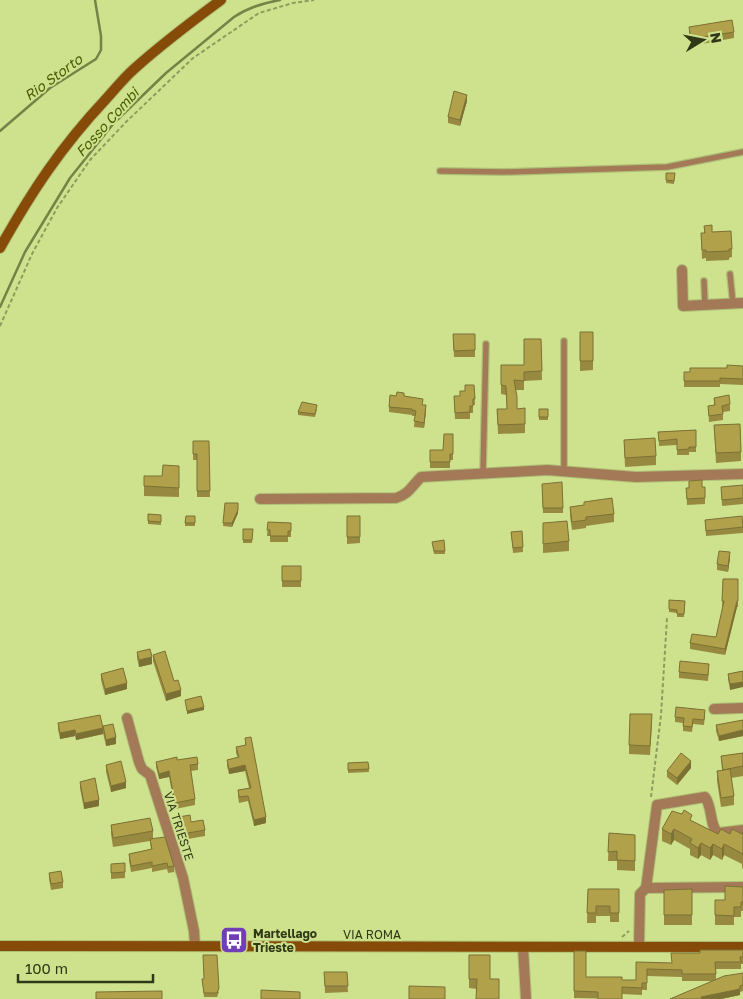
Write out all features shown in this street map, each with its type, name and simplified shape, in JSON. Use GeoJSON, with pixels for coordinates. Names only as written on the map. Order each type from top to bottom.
{"type":"FeatureCollection","features":[{"type":"Feature","properties":{"kind":"main road"},"geometry":{"type":"LineString","coordinates":[[0,248],[26,201],[80,127],[133,70],[179,30],[221,0]]}},
{"type":"Feature","properties":{"kind":"main road","name":"VIA ROMA"},"geometry":{"type":"LineString","coordinates":[[0,946],[743,947]]}},
{"type":"Feature","properties":{"kind":"street"},"geometry":{"type":"LineString","coordinates":[[682,270],[683,306],[738,304]]}},
{"type":"Feature","properties":{"kind":"street"},"geometry":{"type":"LineString","coordinates":[[260,499],[396,498],[403,496],[409,491],[421,477],[483,472],[547,470],[636,477],[743,474]]}},
{"type":"Feature","properties":{"kind":"street"},"geometry":{"type":"LineString","coordinates":[[714,709],[743,708]]}},
{"type":"Feature","properties":{"kind":"street","name":"VIA TRIESTE"},"geometry":{"type":"LineString","coordinates":[[128,718],[139,762],[142,769],[150,775],[183,878],[194,931],[194,946]]}},
{"type":"Feature","properties":{"kind":"street"},"geometry":{"type":"LineString","coordinates":[[640,946],[640,894],[646,883],[657,805],[705,797],[710,803],[714,830],[718,834],[743,830]]}},
{"type":"Feature","properties":{"kind":"street"},"geometry":{"type":"LineString","coordinates":[[646,883],[658,888],[743,887]]}},
{"type":"Feature","properties":{"kind":"street"},"geometry":{"type":"LineString","coordinates":[[523,947],[526,999]]}},
{"type":"Feature","properties":{"kind":"lane"},"geometry":{"type":"LineString","coordinates":[[440,171],[504,172],[667,166],[743,152]]}},
{"type":"Feature","properties":{"kind":"lane"},"geometry":{"type":"LineString","coordinates":[[730,274],[738,304]]}},
{"type":"Feature","properties":{"kind":"lane"},"geometry":{"type":"LineString","coordinates":[[704,281],[705,305]]}},
{"type":"Feature","properties":{"kind":"lane"},"geometry":{"type":"LineString","coordinates":[[564,341],[564,471]]}},
{"type":"Feature","properties":{"kind":"lane"},"geometry":{"type":"LineString","coordinates":[[483,472],[486,344]]}},
{"type":"Feature","properties":{"kind":"path"},"geometry":{"type":"LineString","coordinates":[[0,326],[32,254],[57,208],[90,160],[126,122],[193,58],[259,12],[293,3],[314,0]]}},
{"type":"Feature","properties":{"kind":"path"},"geometry":{"type":"LineString","coordinates":[[651,800],[661,715],[667,618]]}},
{"type":"Feature","properties":{"kind":"building"},"geometry":{"type":"Polygon","coordinates":[[[732,20],[734,32],[691,39],[689,27],[732,20]]]}},
{"type":"Feature","properties":{"kind":"building"},"geometry":{"type":"Polygon","coordinates":[[[454,91],[467,95],[460,120],[448,117],[454,91]]]}},
{"type":"Feature","properties":{"kind":"building"},"geometry":{"type":"Polygon","coordinates":[[[666,173],[675,173],[674,181],[666,180],[666,173]]]}},
{"type":"Feature","properties":{"kind":"building"},"geometry":{"type":"Polygon","coordinates":[[[712,225],[712,232],[731,231],[732,249],[729,249],[729,251],[706,252],[706,250],[702,250],[701,233],[705,233],[704,226],[712,225]]]}},
{"type":"Feature","properties":{"kind":"building"},"geometry":{"type":"Polygon","coordinates":[[[580,332],[593,332],[593,361],[580,361],[580,332]]]}},
{"type":"Feature","properties":{"kind":"building"},"geometry":{"type":"Polygon","coordinates":[[[453,334],[475,334],[475,350],[454,351],[453,334]]]}},
{"type":"Feature","properties":{"kind":"building"},"geometry":{"type":"Polygon","coordinates":[[[524,339],[541,339],[542,371],[524,372],[524,381],[514,380],[517,409],[525,408],[525,424],[498,425],[497,409],[507,409],[506,386],[501,385],[501,365],[524,365],[524,339]]]}},
{"type":"Feature","properties":{"kind":"building"},"geometry":{"type":"Polygon","coordinates":[[[727,365],[743,366],[743,379],[720,378],[720,381],[684,381],[684,372],[690,372],[690,368],[727,368],[727,365]]]}},
{"type":"Feature","properties":{"kind":"building"},"geometry":{"type":"Polygon","coordinates":[[[465,385],[474,385],[475,399],[473,399],[473,406],[470,406],[470,412],[455,413],[454,396],[460,396],[460,391],[465,391],[465,385]]]}},
{"type":"Feature","properties":{"kind":"building"},"geometry":{"type":"Polygon","coordinates":[[[397,392],[404,393],[404,396],[423,399],[422,405],[426,405],[424,423],[414,421],[416,411],[412,409],[389,407],[390,395],[396,396],[397,392]]]}},
{"type":"Feature","properties":{"kind":"building"},"geometry":{"type":"Polygon","coordinates":[[[729,395],[730,404],[722,406],[723,414],[709,416],[708,406],[715,405],[714,398],[729,395]]]}},
{"type":"Feature","properties":{"kind":"building"},"geometry":{"type":"Polygon","coordinates":[[[302,402],[317,405],[315,414],[298,412],[302,402]]]}},
{"type":"Feature","properties":{"kind":"building"},"geometry":{"type":"Polygon","coordinates":[[[539,409],[548,409],[548,417],[539,417],[539,409]]]}},
{"type":"Feature","properties":{"kind":"building"},"geometry":{"type":"Polygon","coordinates":[[[740,424],[741,452],[716,453],[714,425],[740,424]]]}},
{"type":"Feature","properties":{"kind":"building"},"geometry":{"type":"Polygon","coordinates":[[[696,430],[696,447],[677,450],[677,439],[659,441],[658,432],[696,430]]]}},
{"type":"Feature","properties":{"kind":"building"},"geometry":{"type":"Polygon","coordinates":[[[444,434],[453,434],[453,454],[450,454],[450,462],[430,462],[430,450],[443,450],[444,434]]]}},
{"type":"Feature","properties":{"kind":"building"},"geometry":{"type":"Polygon","coordinates":[[[655,438],[656,456],[625,458],[624,440],[655,438]]]}},
{"type":"Feature","properties":{"kind":"building"},"geometry":{"type":"Polygon","coordinates":[[[193,441],[209,441],[210,491],[197,491],[197,454],[193,454],[193,441]]]}},
{"type":"Feature","properties":{"kind":"building"},"geometry":{"type":"Polygon","coordinates":[[[163,465],[179,466],[179,488],[144,486],[144,476],[162,476],[163,465]]]}},
{"type":"Feature","properties":{"kind":"building"},"geometry":{"type":"Polygon","coordinates":[[[702,480],[702,487],[705,487],[705,498],[687,499],[686,488],[689,488],[689,481],[702,480]]]}},
{"type":"Feature","properties":{"kind":"building"},"geometry":{"type":"Polygon","coordinates":[[[562,482],[563,508],[543,508],[542,484],[562,482]]]}},
{"type":"Feature","properties":{"kind":"building"},"geometry":{"type":"Polygon","coordinates":[[[743,485],[743,498],[722,500],[721,487],[743,485]]]}},
{"type":"Feature","properties":{"kind":"building"},"geometry":{"type":"Polygon","coordinates":[[[612,498],[614,514],[586,517],[586,520],[572,522],[570,507],[584,505],[584,502],[612,498]]]}},
{"type":"Feature","properties":{"kind":"building"},"geometry":{"type":"Polygon","coordinates":[[[225,503],[238,503],[238,510],[232,523],[223,523],[225,503]]]}},
{"type":"Feature","properties":{"kind":"building"},"geometry":{"type":"Polygon","coordinates":[[[148,514],[161,515],[161,522],[148,521],[148,514]]]}},
{"type":"Feature","properties":{"kind":"building"},"geometry":{"type":"Polygon","coordinates":[[[186,516],[195,516],[195,523],[185,523],[186,516]]]}},
{"type":"Feature","properties":{"kind":"building"},"geometry":{"type":"Polygon","coordinates":[[[347,516],[360,516],[360,537],[347,537],[347,516]]]}},
{"type":"Feature","properties":{"kind":"building"},"geometry":{"type":"Polygon","coordinates":[[[742,516],[743,527],[706,531],[705,520],[742,516]]]}},
{"type":"Feature","properties":{"kind":"building"},"geometry":{"type":"Polygon","coordinates":[[[567,521],[569,541],[543,544],[543,523],[567,521]]]}},
{"type":"Feature","properties":{"kind":"building"},"geometry":{"type":"Polygon","coordinates":[[[268,522],[291,523],[291,531],[288,531],[288,536],[270,536],[270,530],[267,530],[268,522]]]}},
{"type":"Feature","properties":{"kind":"building"},"geometry":{"type":"Polygon","coordinates":[[[243,529],[253,529],[252,540],[243,540],[243,529]]]}},
{"type":"Feature","properties":{"kind":"building"},"geometry":{"type":"Polygon","coordinates":[[[522,531],[523,547],[513,548],[511,532],[522,531]]]}},
{"type":"Feature","properties":{"kind":"building"},"geometry":{"type":"Polygon","coordinates":[[[444,540],[445,551],[434,551],[432,542],[444,540]]]}},
{"type":"Feature","properties":{"kind":"building"},"geometry":{"type":"Polygon","coordinates":[[[719,551],[730,552],[728,566],[717,564],[719,551]]]}},
{"type":"Feature","properties":{"kind":"building"},"geometry":{"type":"Polygon","coordinates":[[[282,566],[301,566],[301,581],[282,581],[282,566]]]}},
{"type":"Feature","properties":{"kind":"building"},"geometry":{"type":"Polygon","coordinates":[[[723,579],[738,579],[738,601],[725,649],[690,643],[692,634],[716,637],[724,601],[722,601],[723,579]]]}},
{"type":"Feature","properties":{"kind":"building"},"geometry":{"type":"Polygon","coordinates":[[[669,600],[685,601],[684,614],[677,614],[677,610],[669,609],[669,600]]]}},
{"type":"Feature","properties":{"kind":"building"},"geometry":{"type":"Polygon","coordinates":[[[150,649],[152,657],[139,660],[137,652],[150,649]]]}},
{"type":"Feature","properties":{"kind":"building"},"geometry":{"type":"Polygon","coordinates":[[[165,651],[174,681],[178,680],[181,690],[166,694],[153,655],[165,651]]]}},
{"type":"Feature","properties":{"kind":"building"},"geometry":{"type":"Polygon","coordinates":[[[680,661],[709,664],[708,675],[679,672],[680,661]]]}},
{"type":"Feature","properties":{"kind":"building"},"geometry":{"type":"Polygon","coordinates":[[[123,668],[127,683],[105,689],[101,674],[123,668]]]}},
{"type":"Feature","properties":{"kind":"building"},"geometry":{"type":"Polygon","coordinates":[[[743,671],[743,682],[730,684],[728,674],[743,671]]]}},
{"type":"Feature","properties":{"kind":"building"},"geometry":{"type":"Polygon","coordinates":[[[201,696],[204,707],[187,711],[185,700],[201,696]]]}},
{"type":"Feature","properties":{"kind":"building"},"geometry":{"type":"Polygon","coordinates":[[[676,707],[705,710],[704,720],[693,719],[692,727],[683,726],[684,718],[675,717],[676,707]]]}},
{"type":"Feature","properties":{"kind":"building"},"geometry":{"type":"Polygon","coordinates":[[[630,714],[652,714],[650,746],[629,745],[630,714]]]}},
{"type":"Feature","properties":{"kind":"building"},"geometry":{"type":"Polygon","coordinates":[[[100,715],[103,728],[76,734],[75,730],[60,733],[58,723],[100,715]]]}},
{"type":"Feature","properties":{"kind":"building"},"geometry":{"type":"Polygon","coordinates":[[[743,720],[743,730],[719,736],[716,725],[743,720]]]}},
{"type":"Feature","properties":{"kind":"building"},"geometry":{"type":"Polygon","coordinates":[[[113,724],[116,737],[106,740],[103,726],[113,724]]]}},
{"type":"Feature","properties":{"kind":"building"},"geometry":{"type":"Polygon","coordinates":[[[251,737],[266,817],[254,820],[248,796],[239,797],[238,790],[251,788],[245,765],[229,769],[227,760],[239,757],[236,747],[246,745],[245,738],[251,737]]]}},
{"type":"Feature","properties":{"kind":"building"},"geometry":{"type":"Polygon","coordinates":[[[681,753],[691,761],[677,778],[667,771],[681,753]]]}},
{"type":"Feature","properties":{"kind":"building"},"geometry":{"type":"Polygon","coordinates":[[[743,753],[743,766],[723,770],[721,756],[743,753]]]}},
{"type":"Feature","properties":{"kind":"building"},"geometry":{"type":"Polygon","coordinates":[[[177,757],[177,760],[197,757],[198,764],[190,765],[195,799],[175,803],[169,771],[159,774],[156,762],[177,757]]]}},
{"type":"Feature","properties":{"kind":"building"},"geometry":{"type":"Polygon","coordinates":[[[121,761],[126,782],[111,786],[106,765],[121,761]]]}},
{"type":"Feature","properties":{"kind":"building"},"geometry":{"type":"Polygon","coordinates":[[[368,762],[369,769],[348,770],[348,763],[368,762]]]}},
{"type":"Feature","properties":{"kind":"building"},"geometry":{"type":"Polygon","coordinates":[[[730,769],[734,796],[721,798],[717,771],[730,769]]]}},
{"type":"Feature","properties":{"kind":"building"},"geometry":{"type":"Polygon","coordinates":[[[95,778],[99,800],[84,803],[80,782],[95,778]]]}},
{"type":"Feature","properties":{"kind":"building"},"geometry":{"type":"Polygon","coordinates":[[[684,810],[692,815],[690,820],[718,834],[721,829],[730,834],[732,829],[742,834],[743,832],[743,854],[724,844],[722,849],[713,844],[710,848],[701,843],[698,848],[690,843],[692,839],[674,829],[671,834],[662,829],[672,811],[682,814],[684,810]]]}},
{"type":"Feature","properties":{"kind":"building"},"geometry":{"type":"Polygon","coordinates":[[[190,815],[191,822],[203,820],[205,830],[182,834],[179,817],[190,815]]]}},
{"type":"Feature","properties":{"kind":"building"},"geometry":{"type":"Polygon","coordinates":[[[150,818],[153,831],[113,838],[111,825],[150,818]]]}},
{"type":"Feature","properties":{"kind":"building"},"geometry":{"type":"Polygon","coordinates":[[[609,833],[635,835],[635,861],[617,860],[617,851],[608,852],[609,833]]]}},
{"type":"Feature","properties":{"kind":"building"},"geometry":{"type":"Polygon","coordinates":[[[165,837],[174,866],[168,867],[167,863],[152,866],[152,862],[131,866],[129,854],[152,849],[150,839],[165,837]]]}},
{"type":"Feature","properties":{"kind":"building"},"geometry":{"type":"Polygon","coordinates":[[[125,863],[125,872],[111,873],[111,864],[125,863]]]}},
{"type":"Feature","properties":{"kind":"building"},"geometry":{"type":"Polygon","coordinates":[[[61,871],[63,882],[51,884],[49,873],[61,871]]]}},
{"type":"Feature","properties":{"kind":"building"},"geometry":{"type":"Polygon","coordinates":[[[725,886],[743,887],[743,902],[741,902],[741,907],[734,907],[734,916],[715,915],[715,900],[725,900],[725,886]]]}},
{"type":"Feature","properties":{"kind":"building"},"geometry":{"type":"Polygon","coordinates":[[[588,889],[619,889],[619,913],[610,913],[610,906],[596,906],[596,913],[587,913],[588,889]]]}},
{"type":"Feature","properties":{"kind":"building"},"geometry":{"type":"Polygon","coordinates":[[[692,889],[692,915],[664,915],[664,890],[692,889]]]}},
{"type":"Feature","properties":{"kind":"building"},"geometry":{"type":"Polygon","coordinates":[[[700,950],[743,950],[743,957],[740,957],[741,962],[715,962],[716,974],[682,974],[682,970],[647,969],[647,983],[642,983],[642,988],[622,987],[622,999],[598,999],[598,992],[574,991],[574,951],[586,951],[586,977],[622,977],[622,980],[636,980],[636,962],[672,963],[671,953],[700,953],[700,950]]]}},
{"type":"Feature","properties":{"kind":"building"},"geometry":{"type":"Polygon","coordinates":[[[203,955],[217,955],[219,988],[217,993],[204,993],[202,979],[204,979],[203,955]]]}},
{"type":"Feature","properties":{"kind":"building"},"geometry":{"type":"Polygon","coordinates":[[[469,955],[490,955],[490,979],[499,979],[499,999],[476,999],[477,979],[469,979],[469,955]]]}},
{"type":"Feature","properties":{"kind":"building"},"geometry":{"type":"Polygon","coordinates":[[[324,972],[347,972],[348,986],[325,986],[324,972]]]}},
{"type":"Feature","properties":{"kind":"building"},"geometry":{"type":"Polygon","coordinates":[[[743,973],[743,985],[740,986],[740,989],[701,997],[702,999],[670,999],[724,976],[743,973]]]}},
{"type":"Feature","properties":{"kind":"building"},"geometry":{"type":"Polygon","coordinates":[[[409,986],[445,987],[445,999],[409,999],[409,986]]]}},
{"type":"Feature","properties":{"kind":"building"},"geometry":{"type":"Polygon","coordinates":[[[261,990],[300,992],[300,999],[261,999],[261,990]]]}},
{"type":"Feature","properties":{"kind":"building"},"geometry":{"type":"Polygon","coordinates":[[[162,991],[162,999],[96,999],[96,992],[162,991]]]}},
{"type":"Feature","properties":{"kind":"waterway","name":"Rio Storto"},"geometry":{"type":"LineString","coordinates":[[0,131],[50,88],[96,59],[101,50],[101,36],[95,0]]}},
{"type":"Feature","properties":{"kind":"waterway","name":"Fosso Combi"},"geometry":{"type":"LineString","coordinates":[[0,307],[25,252],[70,178],[114,123],[166,73],[234,17],[256,6],[280,0]]}},
{"type":"Feature","properties":{"kind":"place","name":"Martellago Trieste"},"geometry":{"type":"Point","coordinates":[234,940]}}]}
